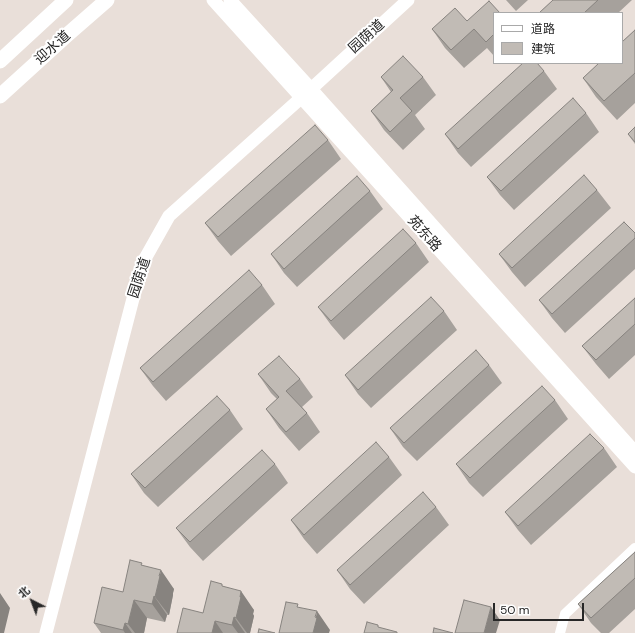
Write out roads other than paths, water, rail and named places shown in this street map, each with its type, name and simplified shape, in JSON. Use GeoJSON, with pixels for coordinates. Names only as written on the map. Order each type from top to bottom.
{"type":"FeatureCollection","features":[{"type":"Feature","properties":{"kind":"main road","name":"迎水道"},"geometry":{"type":"LineString","coordinates":[[0,61],[66,0]]}},
{"type":"Feature","properties":{"kind":"main road","name":"迎水道"},"geometry":{"type":"LineString","coordinates":[[0,96],[67,34],[107,0]]}},
{"type":"Feature","properties":{"kind":"street","name":"苑东路"},"geometry":{"type":"LineString","coordinates":[[213,0],[306,93],[635,452]]}},
{"type":"Feature","properties":{"kind":"street","name":"苑东路"},"geometry":{"type":"LineString","coordinates":[[230,0],[306,93],[635,467]]}},
{"type":"Feature","properties":{"kind":"street","name":"园荫道"},"geometry":{"type":"LineString","coordinates":[[46,633],[142,264],[169,216],[408,0]]}},
{"type":"Feature","properties":{"kind":"street"},"geometry":{"type":"LineString","coordinates":[[560,633],[565,614],[635,548]]}}]}
